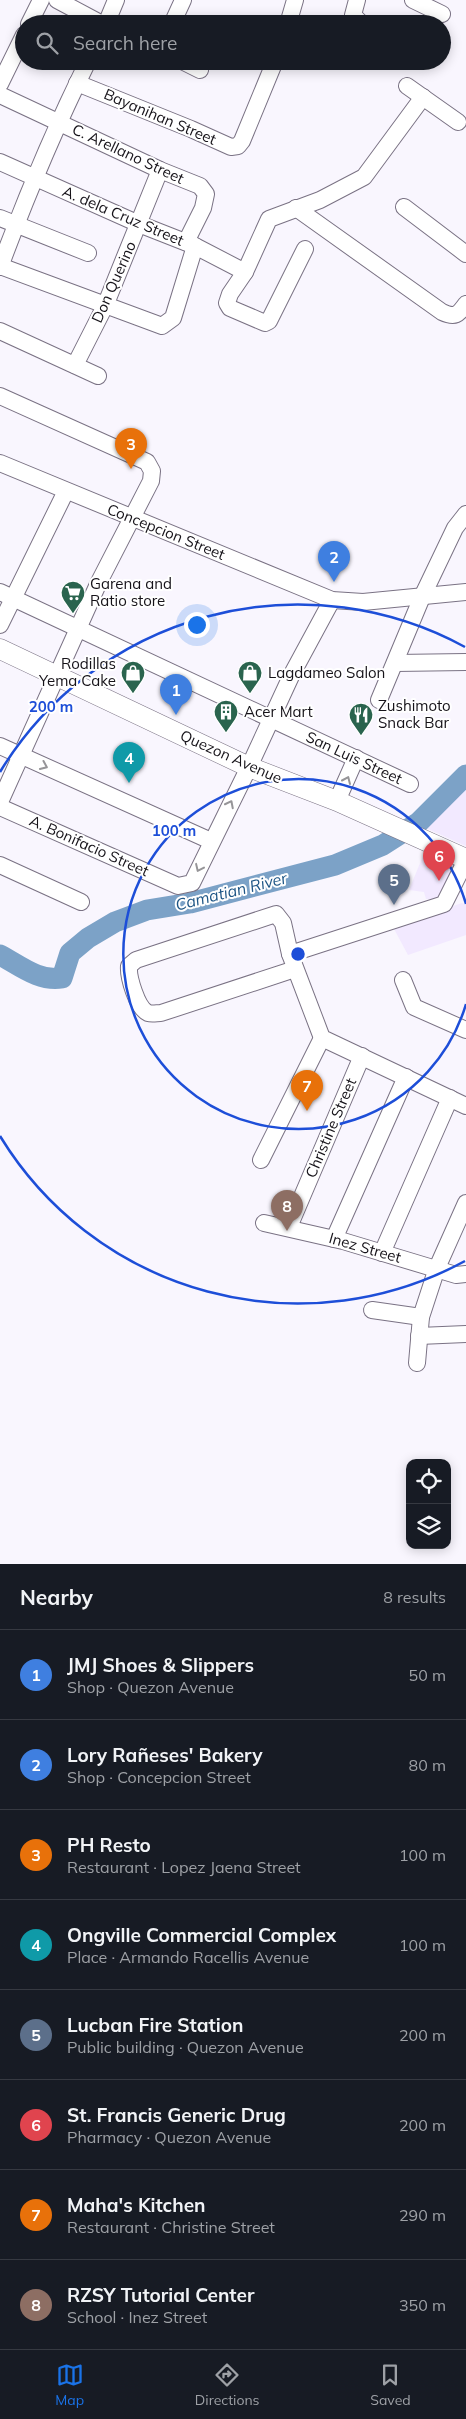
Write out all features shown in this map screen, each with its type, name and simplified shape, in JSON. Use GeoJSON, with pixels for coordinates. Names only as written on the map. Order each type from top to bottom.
{"type":"FeatureCollection","features":[{"type":"Feature","properties":{"kind":"main road","name":"Quezon Avenue"},"geometry":{"type":"LineString","coordinates":[[0,649],[250,767],[337,801],[466,859]]}},
{"type":"Feature","properties":{"kind":"street"},"geometry":{"type":"LineString","coordinates":[[34,15],[41,0]]}},
{"type":"Feature","properties":{"kind":"street"},"geometry":{"type":"LineString","coordinates":[[57,0],[85,15]]}},
{"type":"Feature","properties":{"kind":"street"},"geometry":{"type":"LineString","coordinates":[[110,15],[116,0]]}},
{"type":"Feature","properties":{"kind":"street"},"geometry":{"type":"LineString","coordinates":[[176,15],[183,0]]}},
{"type":"Feature","properties":{"kind":"street"},"geometry":{"type":"LineString","coordinates":[[291,15],[296,0]]}},
{"type":"Feature","properties":{"kind":"street"},"geometry":{"type":"LineString","coordinates":[[353,15],[357,0]]}},
{"type":"Feature","properties":{"kind":"street"},"geometry":{"type":"LineString","coordinates":[[412,0],[434,15]]}},
{"type":"Feature","properties":{"kind":"street"},"geometry":{"type":"LineString","coordinates":[[0,84],[15,53]]}},
{"type":"Feature","properties":{"kind":"street"},"geometry":{"type":"LineString","coordinates":[[84,70],[58,122],[35,178],[8,222],[0,266],[162,326],[173,318],[191,244]]}},
{"type":"Feature","properties":{"kind":"street","name":"Bayanihan Street"},"geometry":{"type":"LineString","coordinates":[[77,83],[192,129],[231,147],[238,146],[242,141],[271,70]]}},
{"type":"Feature","properties":{"kind":"street"},"geometry":{"type":"LineString","coordinates":[[407,86],[458,122]]}},
{"type":"Feature","properties":{"kind":"street","name":"C. Arellano Street"},"geometry":{"type":"LineString","coordinates":[[0,95],[160,170],[200,186],[206,194],[191,244]]}},
{"type":"Feature","properties":{"kind":"street"},"geometry":{"type":"LineString","coordinates":[[304,249],[270,321],[265,324],[230,308],[227,303],[230,294],[245,272],[270,219],[320,200],[364,178],[422,97]]}},
{"type":"Feature","properties":{"kind":"street","name":"A. dela Cruz Street"},"geometry":{"type":"LineString","coordinates":[[0,162],[139,224],[191,244],[245,272]]}},
{"type":"Feature","properties":{"kind":"street","name":"Don Querino"},"geometry":{"type":"LineString","coordinates":[[75,365],[105,306],[160,170]]}},
{"type":"Feature","properties":{"kind":"street"},"geometry":{"type":"LineString","coordinates":[[404,207],[466,254]]}},
{"type":"Feature","properties":{"kind":"street"},"geometry":{"type":"LineString","coordinates":[[296,208],[442,312],[454,316],[458,315],[466,304]]}},
{"type":"Feature","properties":{"kind":"street"},"geometry":{"type":"LineString","coordinates":[[8,222],[88,253]]}},
{"type":"Feature","properties":{"kind":"street"},"geometry":{"type":"LineString","coordinates":[[0,332],[98,376]]}},
{"type":"Feature","properties":{"kind":"street"},"geometry":{"type":"LineString","coordinates":[[0,396],[147,462],[152,471],[150,481],[56,676],[0,802]]}},
{"type":"Feature","properties":{"kind":"street","name":"Concepcion Street"},"geometry":{"type":"LineString","coordinates":[[0,463],[332,600],[363,602],[466,592]]}},
{"type":"Feature","properties":{"kind":"street"},"geometry":{"type":"LineString","coordinates":[[0,625],[7,595],[66,491]]}},
{"type":"Feature","properties":{"kind":"street"},"geometry":{"type":"LineString","coordinates":[[379,700],[422,596],[454,528],[466,514]]}},
{"type":"Feature","properties":{"kind":"street","name":"San Luis Street"},"geometry":{"type":"LineString","coordinates":[[7,595],[78,630],[410,784]]}},
{"type":"Feature","properties":{"kind":"street"},"geometry":{"type":"LineString","coordinates":[[0,746],[211,841],[250,767],[292,674],[332,600]]}},
{"type":"Feature","properties":{"kind":"street"},"geometry":{"type":"LineString","coordinates":[[395,663],[466,662]]}},
{"type":"Feature","properties":{"kind":"street"},"geometry":{"type":"LineString","coordinates":[[337,801],[356,758]]}},
{"type":"Feature","properties":{"kind":"street","name":"A. Bonifacio Street"},"geometry":{"type":"LineString","coordinates":[[0,807],[178,886],[192,883],[211,841]]}},
{"type":"Feature","properties":{"kind":"street"},"geometry":{"type":"LineString","coordinates":[[466,859],[444,904],[292,962],[160,1013],[149,1014],[142,1008],[128,975],[129,966],[136,960],[276,914],[283,923],[292,962],[322,1038],[466,1106]]}},
{"type":"Feature","properties":{"kind":"street"},"geometry":{"type":"LineString","coordinates":[[0,865],[81,902]]}},
{"type":"Feature","properties":{"kind":"street"},"geometry":{"type":"LineString","coordinates":[[403,980],[414,1007],[466,1030]]}},
{"type":"Feature","properties":{"kind":"street"},"geometry":{"type":"LineString","coordinates":[[261,1160],[322,1038]]}},
{"type":"Feature","properties":{"kind":"street","name":"Christine Street"},"geometry":{"type":"LineString","coordinates":[[288,1227],[362,1056]]}},
{"type":"Feature","properties":{"kind":"street"},"geometry":{"type":"LineString","coordinates":[[334,1239],[406,1077]]}},
{"type":"Feature","properties":{"kind":"street"},"geometry":{"type":"LineString","coordinates":[[382,1253],[450,1098]]}},
{"type":"Feature","properties":{"kind":"street"},"geometry":{"type":"LineString","coordinates":[[417,1363],[421,1317],[437,1268],[466,1203]]}},
{"type":"Feature","properties":{"kind":"street","name":"Inez Street"},"geometry":{"type":"LineString","coordinates":[[264,1223],[334,1239],[456,1275],[466,1274]]}},
{"type":"Feature","properties":{"kind":"street"},"geometry":{"type":"LineString","coordinates":[[372,1310],[421,1317]]}},
{"type":"Feature","properties":{"kind":"street"},"geometry":{"type":"LineString","coordinates":[[419,1336],[466,1334]]}},
{"type":"Feature","properties":{"kind":"shaded area"},"geometry":{"type":"Polygon","coordinates":[[[466,779],[466,846],[421,826],[466,779]]]}},
{"type":"Feature","properties":{"kind":"shaded area"},"geometry":{"type":"Polygon","coordinates":[[[425,851],[456,866],[441,900],[426,899],[424,892],[409,890],[425,851]]]}},
{"type":"Feature","properties":{"kind":"shaded area"},"geometry":{"type":"Polygon","coordinates":[[[462,903],[466,905],[466,935],[408,955],[393,927],[462,903]]]}},
{"type":"Feature","properties":{"kind":"waterway","name":"Camatian River"},"geometry":{"type":"LineString","coordinates":[[0,955],[22,968],[45,978],[62,978],[70,953],[88,938],[115,922],[147,910],[190,903],[335,865],[383,845],[419,822],[466,775]]}},
{"type":"Feature","properties":{"kind":"place","name":"PH Resto"},"geometry":{"type":"Point","coordinates":[131,469]}},
{"type":"Feature","properties":{"kind":"place","name":"Lory Rañeses' Bakery"},"geometry":{"type":"Point","coordinates":[334,582]}},
{"type":"Feature","properties":{"kind":"place","name":"Garena and Ratio store"},"geometry":{"type":"Point","coordinates":[73,614]}},
{"type":"Feature","properties":{"kind":"place","name":"Rodillas Yema Cake"},"geometry":{"type":"Point","coordinates":[133,694]}},
{"type":"Feature","properties":{"kind":"place","name":"Lagdameo Salon"},"geometry":{"type":"Point","coordinates":[250,694]}},
{"type":"Feature","properties":{"kind":"place","name":"JMJ Shoes & Slippers"},"geometry":{"type":"Point","coordinates":[176,715]}},
{"type":"Feature","properties":{"kind":"place","name":"Acer Mart"},"geometry":{"type":"Point","coordinates":[226,733]}},
{"type":"Feature","properties":{"kind":"place","name":"Zushimoto Snack Bar"},"geometry":{"type":"Point","coordinates":[361,736]}},
{"type":"Feature","properties":{"kind":"place","name":"Ongville Commercial Complex"},"geometry":{"type":"Point","coordinates":[129,783]}},
{"type":"Feature","properties":{"kind":"place","name":"St. Francis Generic Drug"},"geometry":{"type":"Point","coordinates":[439,881]}},
{"type":"Feature","properties":{"kind":"place","name":"Lucban Fire Station"},"geometry":{"type":"Point","coordinates":[394,905]}},
{"type":"Feature","properties":{"kind":"place","name":"Maha's Kitchen"},"geometry":{"type":"Point","coordinates":[307,1111]}},
{"type":"Feature","properties":{"kind":"place","name":"RZSY Tutorial Center"},"geometry":{"type":"Point","coordinates":[287,1231]}}]}
